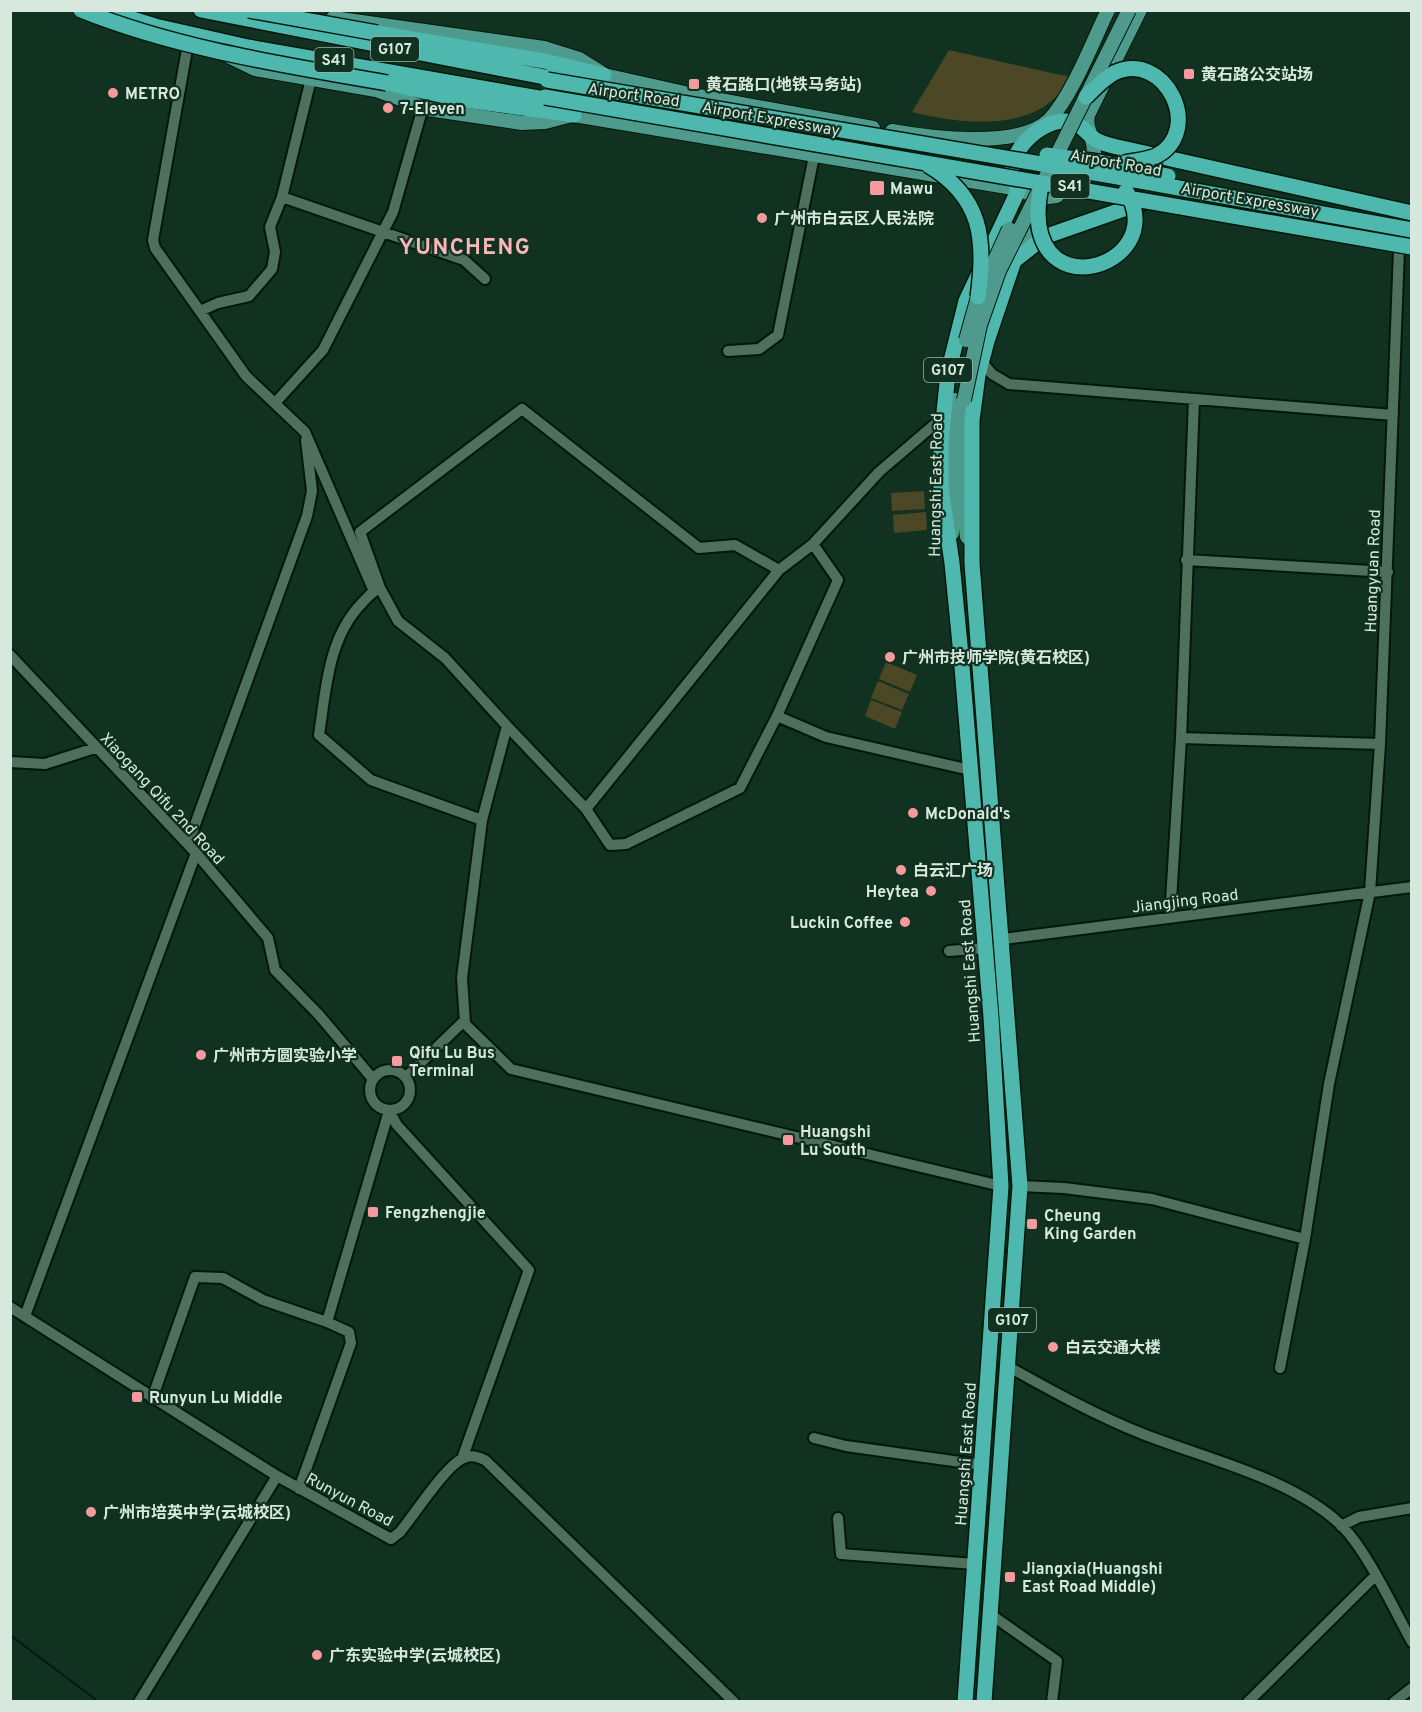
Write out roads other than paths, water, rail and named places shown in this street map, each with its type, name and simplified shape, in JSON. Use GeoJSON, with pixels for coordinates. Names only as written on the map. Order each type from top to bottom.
{"type":"FeatureCollection","features":[{"type":"Feature","properties":{"kind":"highway"},"geometry":{"type":"LineString","coordinates":[[81,10],[136,29],[224,51],[458,99],[574,115]]}},
{"type":"Feature","properties":{"kind":"highway","name":"Airport Road"},"geometry":{"type":"LineString","coordinates":[[103,10],[211,39],[533,98],[619,101],[747,123],[915,158],[1106,170]]}},
{"type":"Feature","properties":{"kind":"highway","name":"Airport Expressway"},"geometry":{"type":"LineString","coordinates":[[127,10],[228,38],[347,62],[1407,250]]}},
{"type":"Feature","properties":{"kind":"highway","name":"Airport Expressway"},"geometry":{"type":"LineString","coordinates":[[186,10],[372,50],[1118,177],[1412,230]]}},
{"type":"Feature","properties":{"kind":"highway","name":"Airport Road"},"geometry":{"type":"LineString","coordinates":[[201,10],[248,16],[542,76],[619,101]]}},
{"type":"Feature","properties":{"kind":"highway"},"geometry":{"type":"LineString","coordinates":[[248,16],[377,33],[544,61],[604,75]]}},
{"type":"Feature","properties":{"kind":"highway"},"geometry":{"type":"LineString","coordinates":[[1037,184],[1036,214],[1041,240],[1058,260],[1070,265],[1094,267],[1104,265],[1127,245],[1134,224],[1131,200],[1106,170],[1145,159],[1162,151],[1171,141],[1177,128],[1176,102],[1162,80],[1149,72],[1132,69],[1108,77],[1086,97]]}},
{"type":"Feature","properties":{"kind":"highway"},"geometry":{"type":"LineString","coordinates":[[1019,189],[1013,180],[1014,164],[1023,142],[1039,128],[1066,121],[1082,126],[1091,137]]}},
{"type":"Feature","properties":{"kind":"highway","name":"Airport Road"},"geometry":{"type":"LineString","coordinates":[[747,123],[1106,170],[1302,210],[1412,240]]}},
{"type":"Feature","properties":{"kind":"highway","name":"Airport Road"},"geometry":{"type":"LineString","coordinates":[[1091,137],[1111,146],[1412,213]]}},
{"type":"Feature","properties":{"kind":"highway"},"geometry":{"type":"LineString","coordinates":[[987,254],[996,250],[1006,251],[1011,254],[1014,261],[1044,237],[1119,209],[1152,200],[1145,186],[1146,173],[1161,157]]}},
{"type":"Feature","properties":{"kind":"highway"},"geometry":{"type":"LineString","coordinates":[[915,158],[952,182],[975,215],[982,241],[978,297]]}},
{"type":"Feature","properties":{"kind":"highway","name":"G107"},"geometry":{"type":"LineString","coordinates":[[952,563],[941,488],[942,418],[948,373],[961,317],[987,254],[1019,189]]}},
{"type":"Feature","properties":{"kind":"highway","name":"Airport Road"},"geometry":{"type":"LineString","coordinates":[[1152,200],[1407,250]]}},
{"type":"Feature","properties":{"kind":"highway","name":"Airport Road"},"geometry":{"type":"LineString","coordinates":[[1302,210],[1412,223]]}},
{"type":"Feature","properties":{"kind":"highway"},"geometry":{"type":"LineString","coordinates":[[1007,213],[1022,212],[1031,226]]}},
{"type":"Feature","properties":{"kind":"highway","name":"G107"},"geometry":{"type":"LineString","coordinates":[[972,563],[971,440],[981,361],[994,315],[1014,261]]}},
{"type":"Feature","properties":{"kind":"highway","name":"Huangshi East Road"},"geometry":{"type":"LineString","coordinates":[[952,563],[986,948],[1001,1186],[965,1701]]}},
{"type":"Feature","properties":{"kind":"highway","name":"Huangshi East Road"},"geometry":{"type":"LineString","coordinates":[[972,563],[1003,939],[1020,1186],[984,1701]]}},
{"type":"Feature","properties":{"kind":"main road"},"geometry":{"type":"LineString","coordinates":[[542,76],[604,75],[698,96],[900,133],[980,138],[1016,135],[1039,128],[1055,112],[1108,10]]}},
{"type":"Feature","properties":{"kind":"main road"},"geometry":{"type":"LineString","coordinates":[[1037,184],[1119,10]]}},
{"type":"Feature","properties":{"kind":"main road"},"geometry":{"type":"LineString","coordinates":[[1037,184],[1086,97],[1129,10]]}},
{"type":"Feature","properties":{"kind":"main road"},"geometry":{"type":"LineString","coordinates":[[1014,261],[1041,207],[1086,179],[1093,163],[1091,137],[1087,125],[1088,115],[1140,10]]}},
{"type":"Feature","properties":{"kind":"main road"},"geometry":{"type":"LineString","coordinates":[[248,16],[293,11],[478,37],[560,52],[579,59],[604,75]]}},
{"type":"Feature","properties":{"kind":"main road"},"geometry":{"type":"LineString","coordinates":[[211,39],[226,56],[243,65],[376,90],[423,107],[522,123],[545,122],[619,101]]}},
{"type":"Feature","properties":{"kind":"main road"},"geometry":{"type":"LineString","coordinates":[[1080,67],[1093,78],[1105,80]]}},
{"type":"Feature","properties":{"kind":"main road"},"geometry":{"type":"LineString","coordinates":[[533,98],[574,115],[1019,189],[1039,198],[1058,196]]}},
{"type":"Feature","properties":{"kind":"main road"},"geometry":{"type":"LineString","coordinates":[[896,169],[903,157],[905,145],[900,133]]}},
{"type":"Feature","properties":{"kind":"main road","name":"Huangshi East Road"},"geometry":{"type":"LineString","coordinates":[[972,563],[960,476],[959,400],[964,348],[978,297],[1037,184]]}},
{"type":"Feature","properties":{"kind":"main road","name":"Huangshi East Road"},"geometry":{"type":"LineString","coordinates":[[952,563],[951,437],[959,400],[989,298],[1037,184]]}},
{"type":"Feature","properties":{"kind":"main road"},"geometry":{"type":"LineString","coordinates":[[1078,186],[1152,200]]}},
{"type":"Feature","properties":{"kind":"street"},"geometry":{"type":"LineString","coordinates":[[189,34],[153,240],[155,248],[246,376],[305,432],[377,589],[398,621],[445,658],[586,809],[610,844],[626,844],[740,788],[777,716],[838,580],[813,544]]}},
{"type":"Feature","properties":{"kind":"street"},"geometry":{"type":"LineString","coordinates":[[200,311],[218,303],[249,296],[272,269],[275,252],[270,227],[282,197],[310,79]]}},
{"type":"Feature","properties":{"kind":"street"},"geometry":{"type":"LineString","coordinates":[[275,403],[323,350],[383,232],[393,212],[423,107]]}},
{"type":"Feature","properties":{"kind":"street"},"geometry":{"type":"LineString","coordinates":[[728,351],[759,349],[778,336],[814,156]]}},
{"type":"Feature","properties":{"kind":"street"},"geometry":{"type":"LineString","coordinates":[[282,197],[464,260],[485,279]]}},
{"type":"Feature","properties":{"kind":"street","name":"Huangyuan Road"},"geometry":{"type":"LineString","coordinates":[[1280,1368],[1305,1239],[1329,1084],[1371,892],[1388,572],[1393,415],[1407,250]]}},
{"type":"Feature","properties":{"kind":"street"},"geometry":{"type":"LineString","coordinates":[[981,361],[992,374],[1009,384],[1393,415]]}},
{"type":"Feature","properties":{"kind":"street"},"geometry":{"type":"LineString","coordinates":[[1170,917],[1181,738],[1186,560],[1194,399]]}},
{"type":"Feature","properties":{"kind":"street"},"geometry":{"type":"LineString","coordinates":[[377,589],[360,532],[522,410],[699,548],[735,545],[779,570]]}},
{"type":"Feature","properties":{"kind":"street"},"geometry":{"type":"LineString","coordinates":[[586,809],[779,570],[813,544],[879,472],[942,418]]}},
{"type":"Feature","properties":{"kind":"street"},"geometry":{"type":"LineString","coordinates":[[188,844],[307,516],[312,491],[305,432]]}},
{"type":"Feature","properties":{"kind":"street"},"geometry":{"type":"LineString","coordinates":[[1186,560],[1388,572]]}},
{"type":"Feature","properties":{"kind":"street"},"geometry":{"type":"LineString","coordinates":[[377,589],[348,618],[332,655],[319,735],[371,780],[482,820]]}},
{"type":"Feature","properties":{"kind":"street","name":"Xiaogang Qifu 2nd Road"},"geometry":{"type":"LineString","coordinates":[[10,655],[196,853],[268,938],[275,970],[319,1015],[373,1079]]}},
{"type":"Feature","properties":{"kind":"street"},"geometry":{"type":"LineString","coordinates":[[777,716],[826,737],[970,770]]}},
{"type":"Feature","properties":{"kind":"street"},"geometry":{"type":"LineString","coordinates":[[507,726],[482,820],[462,978],[465,1023],[511,1069],[1001,1186]]}},
{"type":"Feature","properties":{"kind":"street"},"geometry":{"type":"LineString","coordinates":[[1181,738],[1380,744]]}},
{"type":"Feature","properties":{"kind":"street"},"geometry":{"type":"LineString","coordinates":[[10,762],[45,764],[95,748]]}},
{"type":"Feature","properties":{"kind":"street"},"geometry":{"type":"LineString","coordinates":[[25,1316],[196,853]]}},
{"type":"Feature","properties":{"kind":"street","name":"Jiangjing Road"},"geometry":{"type":"LineString","coordinates":[[1003,939],[1412,887]]}},
{"type":"Feature","properties":{"kind":"street"},"geometry":{"type":"LineString","coordinates":[[949,951],[986,948]]}},
{"type":"Feature","properties":{"kind":"street"},"geometry":{"type":"LineString","coordinates":[[406,1077],[465,1023]]}},
{"type":"Feature","properties":{"kind":"street"},"geometry":{"type":"LineString","coordinates":[[389,1111],[402,1107],[409,1098],[410,1086],[406,1077],[390,1070],[380,1072],[373,1079],[369,1090],[372,1102],[389,1111],[397,1125],[529,1270],[462,1459]]}},
{"type":"Feature","properties":{"kind":"street"},"geometry":{"type":"LineString","coordinates":[[327,1322],[389,1111]]}},
{"type":"Feature","properties":{"kind":"street"},"geometry":{"type":"LineString","coordinates":[[1020,1186],[1064,1188],[1152,1199],[1305,1239]]}},
{"type":"Feature","properties":{"kind":"street"},"geometry":{"type":"LineString","coordinates":[[152,1399],[195,1277],[223,1278],[263,1300],[349,1332],[351,1343],[299,1489]]}},
{"type":"Feature","properties":{"kind":"street","name":"Runyun Road"},"geometry":{"type":"LineString","coordinates":[[10,1307],[277,1476],[391,1539],[400,1532],[449,1470],[462,1459]]}},
{"type":"Feature","properties":{"kind":"street"},"geometry":{"type":"LineString","coordinates":[[1009,1368],[1141,1433],[1285,1488],[1341,1526],[1375,1576],[1412,1642]]}},
{"type":"Feature","properties":{"kind":"street"},"geometry":{"type":"LineString","coordinates":[[814,1438],[846,1446],[982,1465]]}},
{"type":"Feature","properties":{"kind":"street"},"geometry":{"type":"LineString","coordinates":[[462,1459],[475,1455],[486,1460],[734,1701]]}},
{"type":"Feature","properties":{"kind":"street"},"geometry":{"type":"LineString","coordinates":[[139,1701],[277,1476]]}},
{"type":"Feature","properties":{"kind":"street"},"geometry":{"type":"LineString","coordinates":[[1341,1526],[1359,1517],[1412,1508]]}},
{"type":"Feature","properties":{"kind":"street"},"geometry":{"type":"LineString","coordinates":[[838,1518],[841,1554],[975,1564]]}},
{"type":"Feature","properties":{"kind":"street"},"geometry":{"type":"LineString","coordinates":[[1248,1701],[1375,1576]]}},
{"type":"Feature","properties":{"kind":"street"},"geometry":{"type":"LineString","coordinates":[[990,1614],[1057,1661],[1052,1701]]}},
{"type":"Feature","properties":{"kind":"street"},"geometry":{"type":"LineString","coordinates":[[1394,1701],[1412,1688]]}},
{"type":"Feature","properties":{"kind":"waterway"},"geometry":{"type":"LineString","coordinates":[[10,1635],[99,1702]]}},
{"type":"Feature","properties":{"kind":"place","name":"黄石路公交站场"},"geometry":{"type":"Point","coordinates":[1189,74]}},
{"type":"Feature","properties":{"kind":"place","name":"黄石路口(地铁马务站)"},"geometry":{"type":"Point","coordinates":[694,84]}},
{"type":"Feature","properties":{"kind":"place","name":"METRO"},"geometry":{"type":"Point","coordinates":[113,93]}},
{"type":"Feature","properties":{"kind":"place","name":"7-Eleven"},"geometry":{"type":"Point","coordinates":[388,108]}},
{"type":"Feature","properties":{"kind":"place","name":"Mawu"},"geometry":{"type":"Point","coordinates":[877,188]}},
{"type":"Feature","properties":{"kind":"place","name":"广州市白云区人民法院"},"geometry":{"type":"Point","coordinates":[762,218]}},
{"type":"Feature","properties":{"kind":"place","name":"广州市技师学院(黄石校区)"},"geometry":{"type":"Point","coordinates":[890,657]}},
{"type":"Feature","properties":{"kind":"place","name":"McDonald's"},"geometry":{"type":"Point","coordinates":[913,813]}},
{"type":"Feature","properties":{"kind":"place","name":"白云汇广场"},"geometry":{"type":"Point","coordinates":[901,870]}},
{"type":"Feature","properties":{"kind":"place","name":"Heytea"},"geometry":{"type":"Point","coordinates":[931,891]}},
{"type":"Feature","properties":{"kind":"place","name":"Luckin Coffee"},"geometry":{"type":"Point","coordinates":[905,922]}},
{"type":"Feature","properties":{"kind":"place","name":"广州市方圆实验小学"},"geometry":{"type":"Point","coordinates":[201,1055]}},
{"type":"Feature","properties":{"kind":"place","name":"Qifu Lu Bus Terminal"},"geometry":{"type":"Point","coordinates":[397,1061]}},
{"type":"Feature","properties":{"kind":"place","name":"Huangshi Lu South"},"geometry":{"type":"Point","coordinates":[788,1140]}},
{"type":"Feature","properties":{"kind":"place","name":"Fengzhengjie"},"geometry":{"type":"Point","coordinates":[373,1212]}},
{"type":"Feature","properties":{"kind":"place","name":"Cheung King Garden"},"geometry":{"type":"Point","coordinates":[1032,1224]}},
{"type":"Feature","properties":{"kind":"place","name":"白云交通大楼"},"geometry":{"type":"Point","coordinates":[1053,1347]}},
{"type":"Feature","properties":{"kind":"place","name":"Runyun Lu Middle"},"geometry":{"type":"Point","coordinates":[137,1397]}},
{"type":"Feature","properties":{"kind":"place","name":"广州市培英中学(云城校区)"},"geometry":{"type":"Point","coordinates":[91,1512]}},
{"type":"Feature","properties":{"kind":"place","name":"Jiangxia(Huangshi East Road Middle)"},"geometry":{"type":"Point","coordinates":[1010,1577]}},
{"type":"Feature","properties":{"kind":"place","name":"广东实验中学(云城校区)"},"geometry":{"type":"Point","coordinates":[317,1655]}},
{"type":"Feature","properties":{"kind":"district","name":"YUNCHENG"},"geometry":{"type":"Point","coordinates":[465,246]}}]}
